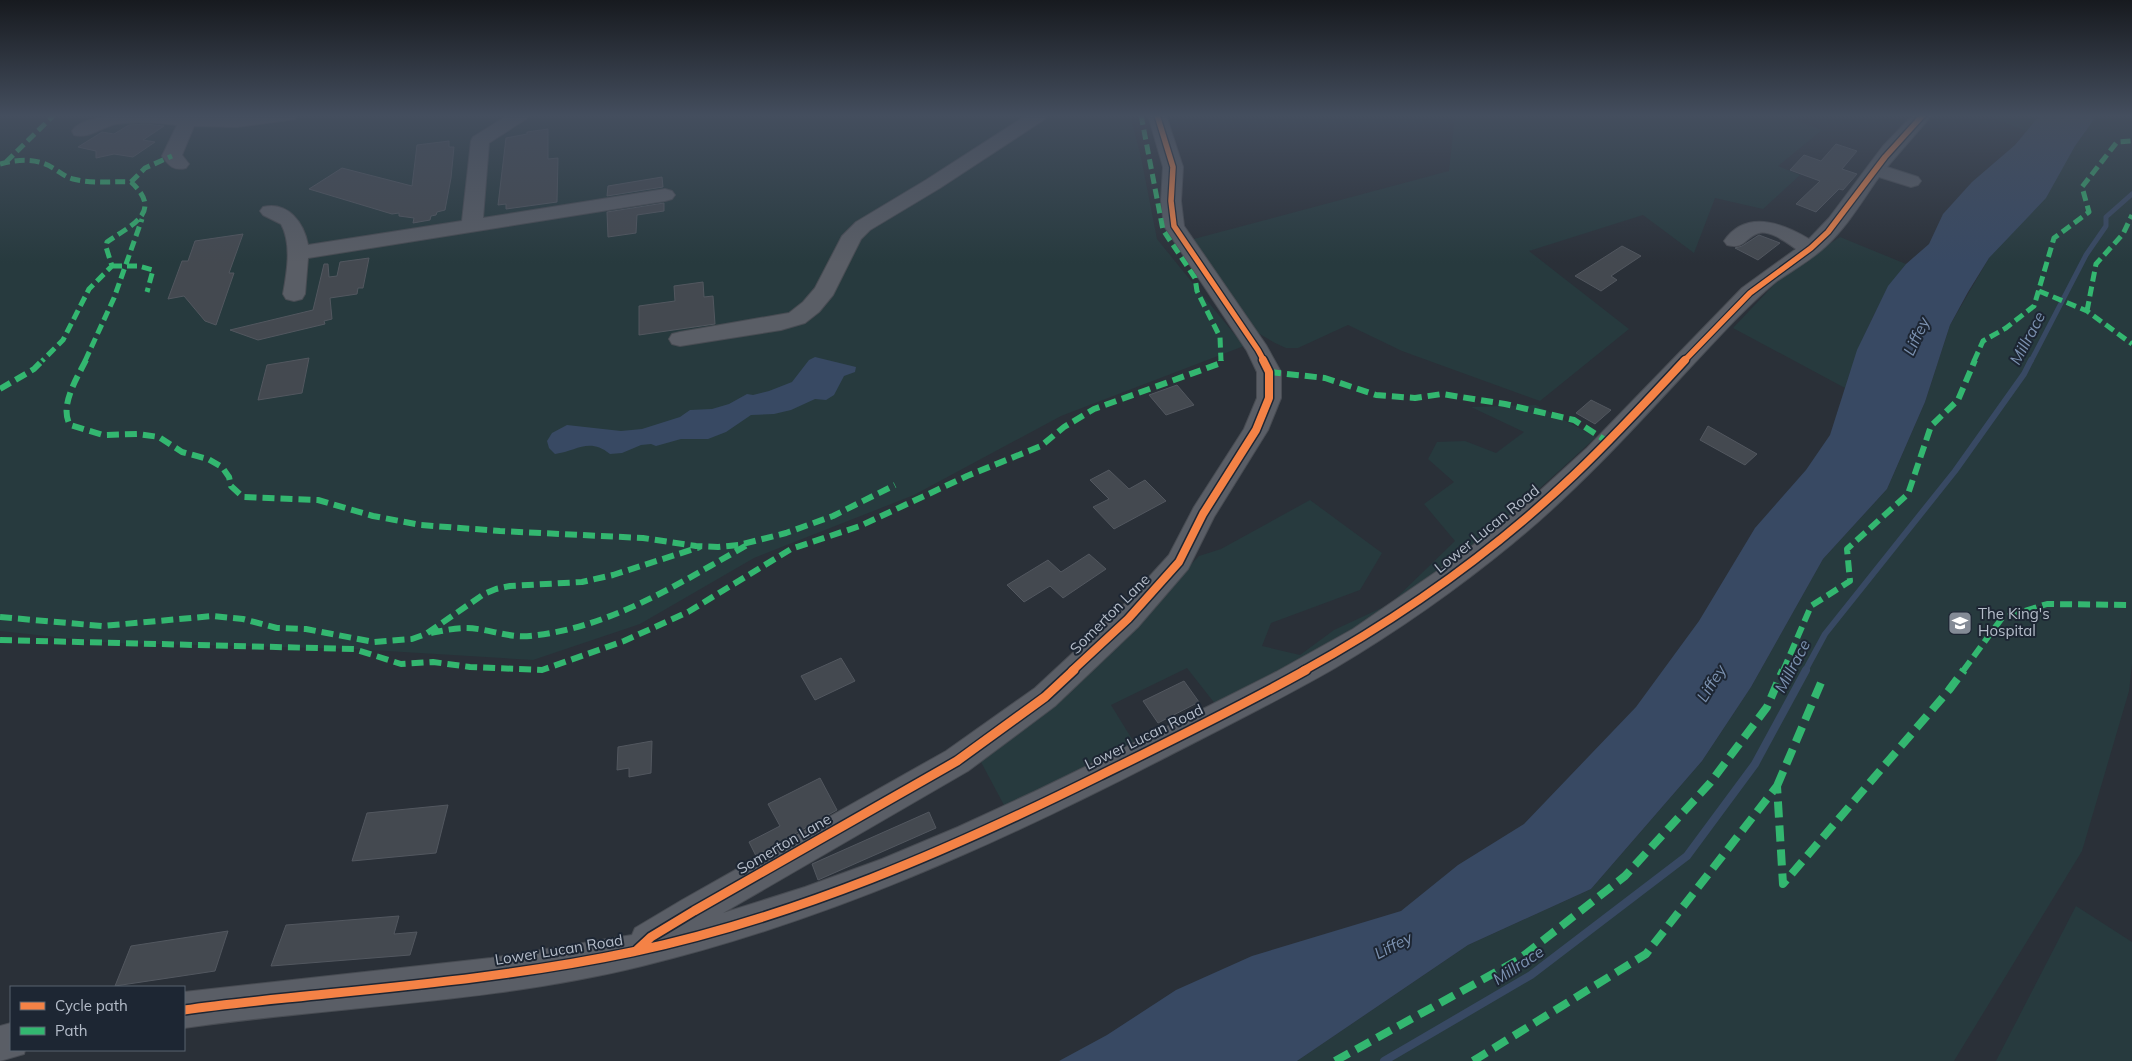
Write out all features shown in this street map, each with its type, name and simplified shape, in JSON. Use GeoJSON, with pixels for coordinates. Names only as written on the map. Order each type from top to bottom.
{"type":"FeatureCollection","features":[{"type":"Feature","properties":{"kind":"street"},"geometry":{"type":"LineString","coordinates":[[472,224],[478,165]]}},
{"type":"Feature","properties":{"kind":"street"},"geometry":{"type":"LineString","coordinates":[[680,339],[781,323],[797,318],[812,307],[826,290],[852,236],[863,226],[963,165]]}},
{"type":"Feature","properties":{"kind":"street","name":"Somerton Lane"},"geometry":{"type":"LineString","coordinates":[[636,951],[651,937],[694,911],[958,761],[1045,697],[1128,619],[1179,562],[1203,514],[1256,430],[1269,398],[1263,361],[1174,226],[1171,201],[1172,165]]}},
{"type":"Feature","properties":{"kind":"street","name":"Lower Lucan Road"},"geometry":{"type":"LineString","coordinates":[[185,1010],[471,979],[636,951],[770,917],[874,879],[984,831],[1148,751],[1330,657],[1417,602],[1513,528],[1608,442],[1750,293],[1818,242],[1858,194],[1879,165]]}},
{"type":"Feature","properties":{"kind":"street"},"geometry":{"type":"LineString","coordinates":[[1875,169],[1911,181]]}},
{"type":"Feature","properties":{"kind":"street"},"geometry":{"type":"LineString","coordinates":[[298,253],[664,195]]}},
{"type":"Feature","properties":{"kind":"street"},"geometry":{"type":"LineString","coordinates":[[270,211],[288,221],[294,233],[299,267],[294,294]]}},
{"type":"Feature","properties":{"kind":"street"},"geometry":{"type":"LineString","coordinates":[[1734,241],[1753,228],[1764,227],[1777,231],[1810,248]]}},
{"type":"Feature","properties":{"kind":"green space"},"geometry":{"type":"Polygon","coordinates":[[[0,165],[1142,165],[1157,239],[1244,346],[1061,416],[914,495],[754,558],[640,624],[533,660],[354,649],[111,643],[0,631],[0,165]]]}},
{"type":"Feature","properties":{"kind":"green space"},"geometry":{"type":"Polygon","coordinates":[[[1450,165],[1780,165],[1778,166],[1800,175],[1763,209],[1715,198],[1694,253],[1643,215],[1529,251],[1629,329],[1540,401],[1402,351],[1348,325],[1298,348],[1286,348],[1275,343],[1258,333],[1230,301],[1190,240],[1449,171],[1450,165]]]}},
{"type":"Feature","properties":{"kind":"green space","name":"The King's Hospital"},"geometry":{"type":"Polygon","coordinates":[[[2060,165],[2132,165],[2132,664],[2129,691],[2082,851],[1954,1061],[1297,1061],[1468,945],[1591,889],[1702,761],[1751,687],[1823,559],[1887,489],[1925,402],[1950,325],[1989,258],[2060,165]]]}},
{"type":"Feature","properties":{"kind":"green space"},"geometry":{"type":"Polygon","coordinates":[[[1840,237],[1906,264],[1886,293],[1870,323],[1856,355],[1845,388],[1733,328],[1784,274],[1840,237]]]}},
{"type":"Feature","properties":{"kind":"green space"},"geometry":{"type":"Polygon","coordinates":[[[1536,405],[1596,437],[1508,517],[1453,562],[1368,621],[1308,656],[1216,705],[1187,668],[1111,705],[1135,744],[1005,807],[981,762],[1062,700],[1199,556],[1221,549],[1310,500],[1382,553],[1360,590],[1271,623],[1262,646],[1300,655],[1334,630],[1390,604],[1455,541],[1424,504],[1454,482],[1428,459],[1437,442],[1465,441],[1496,453],[1524,432],[1471,407],[1536,405]]]}},
{"type":"Feature","properties":{"kind":"green space"},"geometry":{"type":"Polygon","coordinates":[[[2076,906],[2132,942],[2132,1061],[1996,1061],[2076,906]]]}},
{"type":"Feature","properties":{"kind":"water","name":"Liffey"},"geometry":{"type":"Polygon","coordinates":[[[1992,165],[2065,165],[2046,198],[1989,258],[1968,292],[1950,325],[1925,402],[1887,489],[1823,559],[1751,687],[1702,761],[1591,889],[1468,945],[1297,1061],[1059,1061],[1107,1035],[1176,990],[1252,956],[1401,911],[1458,865],[1524,824],[1636,707],[1699,621],[1755,528],[1806,470],[1830,435],[1857,350],[1888,286],[1906,264],[1929,244],[1943,214],[1972,182],[1992,165]]]}},
{"type":"Feature","properties":{"kind":"water"},"geometry":{"type":"Polygon","coordinates":[[[815,357],[856,367],[855,372],[844,376],[834,395],[826,400],[815,399],[791,410],[774,414],[751,415],[726,432],[708,439],[681,439],[656,446],[651,444],[641,445],[622,453],[610,454],[596,446],[583,447],[555,454],[549,448],[547,441],[552,433],[567,425],[621,431],[642,429],[680,417],[690,410],[712,409],[729,404],[747,394],[753,395],[769,391],[792,382],[809,360],[815,357]]]}},
{"type":"Feature","properties":{"kind":"building"},"geometry":{"type":"Polygon","coordinates":[[[415,165],[452,165],[445,210],[431,216],[430,220],[413,223],[414,218],[399,216],[399,213],[392,214],[309,189],[342,168],[412,186],[415,165]]]}},
{"type":"Feature","properties":{"kind":"building"},"geometry":{"type":"Polygon","coordinates":[[[503,165],[558,165],[557,202],[506,209],[506,204],[498,205],[503,165]]]}},
{"type":"Feature","properties":{"kind":"building"},"geometry":{"type":"Polygon","coordinates":[[[1795,165],[1846,165],[1842,169],[1857,174],[1843,190],[1839,189],[1816,212],[1796,204],[1820,181],[1790,170],[1795,165]]]}},
{"type":"Feature","properties":{"kind":"building"},"geometry":{"type":"Polygon","coordinates":[[[662,177],[663,187],[607,196],[608,186],[662,177]]]}},
{"type":"Feature","properties":{"kind":"building"},"geometry":{"type":"Polygon","coordinates":[[[664,203],[664,211],[637,215],[636,233],[608,237],[607,212],[664,203]]]}},
{"type":"Feature","properties":{"kind":"building"},"geometry":{"type":"Polygon","coordinates":[[[243,234],[229,273],[234,273],[216,325],[205,321],[184,296],[168,299],[182,261],[188,261],[195,241],[243,234]]]}},
{"type":"Feature","properties":{"kind":"building"},"geometry":{"type":"Polygon","coordinates":[[[1759,235],[1780,243],[1758,260],[1735,248],[1742,246],[1759,235]]]}},
{"type":"Feature","properties":{"kind":"building"},"geometry":{"type":"Polygon","coordinates":[[[1622,246],[1641,256],[1611,276],[1617,280],[1601,291],[1575,276],[1622,246]]]}},
{"type":"Feature","properties":{"kind":"building"},"geometry":{"type":"Polygon","coordinates":[[[369,258],[363,288],[358,288],[357,294],[330,298],[332,319],[324,321],[325,324],[258,340],[230,330],[313,310],[324,264],[328,264],[329,277],[337,276],[340,262],[369,258]]]}},
{"type":"Feature","properties":{"kind":"building"},"geometry":{"type":"Polygon","coordinates":[[[703,282],[704,297],[713,296],[715,324],[639,335],[639,306],[675,301],[674,286],[703,282]]]}},
{"type":"Feature","properties":{"kind":"building"},"geometry":{"type":"Polygon","coordinates":[[[309,358],[302,393],[258,400],[267,365],[309,358]]]}},
{"type":"Feature","properties":{"kind":"building"},"geometry":{"type":"Polygon","coordinates":[[[1177,385],[1194,405],[1166,415],[1149,395],[1177,385]]]}},
{"type":"Feature","properties":{"kind":"building"},"geometry":{"type":"Polygon","coordinates":[[[1591,400],[1611,410],[1595,424],[1576,413],[1591,400]]]}},
{"type":"Feature","properties":{"kind":"building"},"geometry":{"type":"Polygon","coordinates":[[[1708,426],[1757,454],[1745,465],[1700,440],[1708,426]]]}},
{"type":"Feature","properties":{"kind":"building"},"geometry":{"type":"Polygon","coordinates":[[[1109,470],[1129,489],[1145,480],[1166,501],[1114,529],[1093,507],[1109,499],[1090,480],[1109,470]]]}},
{"type":"Feature","properties":{"kind":"building"},"geometry":{"type":"Polygon","coordinates":[[[1089,554],[1106,569],[1063,598],[1050,586],[1024,602],[1007,585],[1048,560],[1061,572],[1089,554]]]}},
{"type":"Feature","properties":{"kind":"building"},"geometry":{"type":"Polygon","coordinates":[[[841,658],[855,681],[815,700],[801,676],[841,658]]]}},
{"type":"Feature","properties":{"kind":"building"},"geometry":{"type":"Polygon","coordinates":[[[1184,681],[1199,702],[1158,723],[1143,701],[1184,681]]]}},
{"type":"Feature","properties":{"kind":"building"},"geometry":{"type":"Polygon","coordinates":[[[652,741],[651,773],[629,777],[629,768],[617,770],[618,747],[652,741]]]}},
{"type":"Feature","properties":{"kind":"building"},"geometry":{"type":"Polygon","coordinates":[[[820,778],[837,810],[756,856],[749,842],[780,826],[768,804],[820,778]]]}},
{"type":"Feature","properties":{"kind":"building"},"geometry":{"type":"Polygon","coordinates":[[[448,805],[436,853],[352,861],[367,813],[448,805]]]}},
{"type":"Feature","properties":{"kind":"building"},"geometry":{"type":"Polygon","coordinates":[[[929,812],[936,828],[818,880],[812,864],[929,812]]]}},
{"type":"Feature","properties":{"kind":"building"},"geometry":{"type":"Polygon","coordinates":[[[399,916],[394,934],[417,932],[410,955],[271,966],[286,925],[399,916]]]}},
{"type":"Feature","properties":{"kind":"building"},"geometry":{"type":"Polygon","coordinates":[[[228,931],[215,971],[115,986],[131,946],[228,931]]]}},
{"type":"Feature","properties":{"kind":"waterway","name":"Millrace"},"geometry":{"type":"LineString","coordinates":[[2031,361],[2086,255],[2106,226],[2106,217],[2132,194]]}},
{"type":"Feature","properties":{"kind":"waterway","name":"Millrace"},"geometry":{"type":"LineString","coordinates":[[1805,671],[1825,634],[1955,471],[2024,374],[2031,360]]}},
{"type":"Feature","properties":{"kind":"waterway","name":"Millrace"},"geometry":{"type":"LineString","coordinates":[[1384,1061],[1531,975],[1687,856],[1755,764],[1806,670]]}},
{"type":"Feature","properties":{"kind":"marked path"},"geometry":{"type":"LineString","coordinates":[[0,389],[34,369],[63,340],[89,289],[112,266],[106,247],[107,242],[138,222],[144,209],[142,195],[131,182],[90,182],[71,179],[46,165]]}},
{"type":"Feature","properties":{"kind":"marked path"},"geometry":{"type":"LineString","coordinates":[[131,182],[145,168],[153,165]]}},
{"type":"Feature","properties":{"kind":"marked path"},"geometry":{"type":"LineString","coordinates":[[0,640],[354,649],[401,664],[433,662],[470,667],[542,670],[624,641],[688,612],[791,549],[860,526],[967,476],[1041,446],[1064,427],[1094,409],[1221,363],[1220,337],[1197,291],[1195,278],[1163,230],[1150,165]]}},
{"type":"Feature","properties":{"kind":"marked path"},"geometry":{"type":"LineString","coordinates":[[1335,1061],[1518,960],[1625,876],[1710,783],[1767,707],[1811,606],[1850,581],[1847,549],[1908,494],[1931,426],[1958,400],[1983,341],[2006,328],[2034,306],[2054,238],[2089,212],[2082,187],[2099,165]]}},
{"type":"Feature","properties":{"kind":"marked path"},"geometry":{"type":"LineString","coordinates":[[2087,311],[2096,264],[2123,234],[2132,215]]}},
{"type":"Feature","properties":{"kind":"marked path"},"geometry":{"type":"LineString","coordinates":[[142,219],[114,298],[71,392],[66,410],[67,420],[70,425],[103,435],[138,434],[159,437],[182,452],[208,459],[222,467],[229,477],[231,486],[243,497],[318,500],[373,516],[447,528],[643,538],[696,546],[718,547],[762,540],[809,525],[833,516],[895,485]]}},
{"type":"Feature","properties":{"kind":"marked path"},"geometry":{"type":"LineString","coordinates":[[112,266],[139,266],[153,270],[147,292]]}},
{"type":"Feature","properties":{"kind":"marked path"},"geometry":{"type":"LineString","coordinates":[[2039,291],[2087,311],[2132,344]]}},
{"type":"Feature","properties":{"kind":"marked path"},"geometry":{"type":"LineString","coordinates":[[1269,372],[1325,378],[1376,395],[1415,398],[1442,394],[1505,404],[1574,420],[1608,442]]}},
{"type":"Feature","properties":{"kind":"marked path"},"geometry":{"type":"LineString","coordinates":[[431,633],[466,628],[508,636],[528,636],[549,633],[607,618],[655,598],[747,545]]}},
{"type":"Feature","properties":{"kind":"marked path"},"geometry":{"type":"LineString","coordinates":[[0,617],[102,626],[213,616],[243,619],[277,628],[306,629],[374,642],[412,639],[426,634],[484,594],[496,589],[510,586],[582,582],[613,575],[700,547]]}},
{"type":"Feature","properties":{"kind":"marked path"},"geometry":{"type":"LineString","coordinates":[[1473,1061],[1646,954],[1777,786],[1783,884],[1949,690],[2002,618],[2047,604],[2132,605]]}},
{"type":"Feature","properties":{"kind":"marked path"},"geometry":{"type":"LineString","coordinates":[[1777,786],[1823,678]]}},
{"type":"Feature","properties":{"kind":"cycle path"},"geometry":{"type":"LineString","coordinates":[[637,950],[651,937],[694,911],[957,761],[1045,697],[1128,619],[1179,562],[1203,514],[1256,430],[1269,398],[1269,372],[1258,350],[1174,226],[1171,201],[1172,165]]}},
{"type":"Feature","properties":{"kind":"cycle path"},"geometry":{"type":"LineString","coordinates":[[185,1010],[491,975],[635,951],[721,930],[805,903],[888,872],[969,838],[1049,801],[1286,681],[1325,659],[1400,613],[1472,562],[1540,506],[1596,454],[1750,293],[1819,241],[1836,223],[1879,165]]}},
{"type":"Feature","properties":{"kind":"place","name":"The King's Hospital"},"geometry":{"type":"Point","coordinates":[1960,623]}}]}
